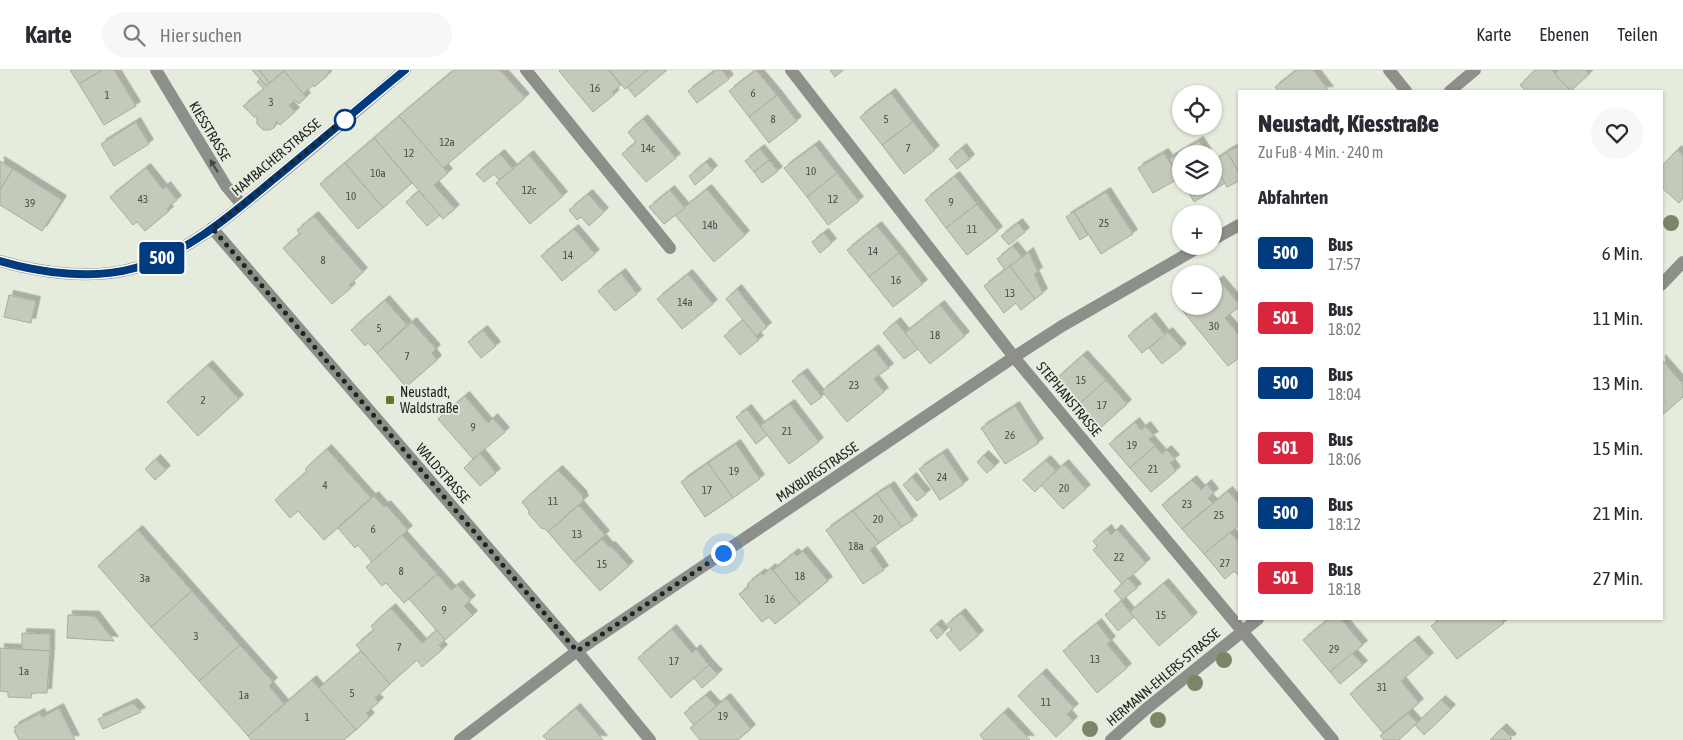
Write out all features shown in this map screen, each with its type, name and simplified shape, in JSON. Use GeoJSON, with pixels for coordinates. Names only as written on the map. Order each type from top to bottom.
{"type":"FeatureCollection","features":[{"type":"Feature","properties":{"kind":"street","name":"KIESSTRASSE"},"geometry":{"type":"LineString","coordinates":[[156,70],[226,186],[242,205]]}},
{"type":"Feature","properties":{"kind":"street","name":"HAMBACHER STRASSE"},"geometry":{"type":"LineString","coordinates":[[0,261],[18,266],[66,273],[91,274],[132,269],[165,257],[212,228],[242,205],[405,70]]}},
{"type":"Feature","properties":{"kind":"street"},"geometry":{"type":"LineString","coordinates":[[526,70],[670,248]]}},
{"type":"Feature","properties":{"kind":"street","name":"STEPHANSTRASSE"},"geometry":{"type":"LineString","coordinates":[[791,70],[1014,357],[1333,740]]}},
{"type":"Feature","properties":{"kind":"street"},"geometry":{"type":"LineString","coordinates":[[1390,70],[1405,90]]}},
{"type":"Feature","properties":{"kind":"street"},"geometry":{"type":"LineString","coordinates":[[1451,90],[1475,70]]}},
{"type":"Feature","properties":{"kind":"street"},"geometry":{"type":"LineString","coordinates":[[1222,235],[1238,226]]}},
{"type":"Feature","properties":{"kind":"street","name":"WALDSTRASSE"},"geometry":{"type":"LineString","coordinates":[[212,228],[577,651],[650,740]]}},
{"type":"Feature","properties":{"kind":"street","name":"MAXBURGSTRASSE"},"geometry":{"type":"LineString","coordinates":[[460,740],[577,651],[1014,357],[1062,326],[1185,255]]}},
{"type":"Feature","properties":{"kind":"street"},"geometry":{"type":"LineString","coordinates":[[1663,283],[1683,262]]}},
{"type":"Feature","properties":{"kind":"street","name":"HERMANN-EHLERS-STRASSE"},"geometry":{"type":"LineString","coordinates":[[1111,740],[1146,709],[1257,620]]}},
{"type":"Feature","properties":{"kind":"building"},"geometry":{"type":"Polygon","coordinates":[[[70,70],[103,70],[79,84],[70,70]]]}},
{"type":"Feature","properties":{"kind":"building"},"geometry":{"type":"Polygon","coordinates":[[[103,70],[114,70],[136,106],[104,125],[79,84],[103,70]]]}},
{"type":"Feature","properties":{"kind":"building"},"geometry":{"type":"Polygon","coordinates":[[[252,70],[259,70],[270,83],[266,86],[252,70]]]}},
{"type":"Feature","properties":{"kind":"building"},"geometry":{"type":"Polygon","coordinates":[[[259,70],[283,70],[284,71],[270,83],[259,70]]]}},
{"type":"Feature","properties":{"kind":"building"},"geometry":{"type":"Polygon","coordinates":[[[283,70],[328,70],[330,72],[314,87],[313,85],[303,94],[283,70]]]}},
{"type":"Feature","properties":{"kind":"building"},"geometry":{"type":"Polygon","coordinates":[[[454,70],[500,70],[525,98],[443,168],[399,116],[454,70]]]}},
{"type":"Feature","properties":{"kind":"building"},"geometry":{"type":"Polygon","coordinates":[[[609,70],[621,85],[612,92],[615,94],[593,112],[559,71],[609,70]]]}},
{"type":"Feature","properties":{"kind":"building"},"geometry":{"type":"Polygon","coordinates":[[[609,70],[648,70],[625,89],[609,70]]]}},
{"type":"Feature","properties":{"kind":"building"},"geometry":{"type":"Polygon","coordinates":[[[648,70],[667,70],[635,97],[627,87],[648,70]]]}},
{"type":"Feature","properties":{"kind":"building"},"geometry":{"type":"Polygon","coordinates":[[[716,70],[722,70],[729,79],[697,103],[688,91],[716,70]]]}},
{"type":"Feature","properties":{"kind":"building"},"geometry":{"type":"Polygon","coordinates":[[[756,70],[777,95],[749,117],[729,91],[756,70]]]}},
{"type":"Feature","properties":{"kind":"building"},"geometry":{"type":"Polygon","coordinates":[[[830,70],[843,70],[835,77],[830,70]]]}},
{"type":"Feature","properties":{"kind":"building"},"geometry":{"type":"Polygon","coordinates":[[[1297,70],[1313,70],[1328,90],[1277,90],[1275,87],[1297,70]]]}},
{"type":"Feature","properties":{"kind":"building"},"geometry":{"type":"Polygon","coordinates":[[[1535,70],[1552,70],[1570,90],[1525,90],[1520,85],[1535,70]]]}},
{"type":"Feature","properties":{"kind":"building"},"geometry":{"type":"Polygon","coordinates":[[[1559,70],[1585,70],[1589,74],[1570,90],[1555,74],[1559,70]]]}},
{"type":"Feature","properties":{"kind":"building"},"geometry":{"type":"Polygon","coordinates":[[[284,71],[306,97],[299,104],[295,100],[289,105],[295,112],[280,125],[276,121],[275,127],[270,130],[263,130],[257,124],[257,117],[254,117],[243,106],[264,89],[257,82],[260,79],[266,86],[284,71]]]}},
{"type":"Feature","properties":{"kind":"building"},"geometry":{"type":"Polygon","coordinates":[[[891,93],[913,122],[882,145],[860,117],[891,93]]]}},
{"type":"Feature","properties":{"kind":"building"},"geometry":{"type":"Polygon","coordinates":[[[777,95],[797,121],[769,143],[749,117],[777,95]]]}},
{"type":"Feature","properties":{"kind":"building"},"geometry":{"type":"Polygon","coordinates":[[[399,116],[448,173],[434,185],[455,209],[443,219],[374,138],[399,116]]]}},
{"type":"Feature","properties":{"kind":"building"},"geometry":{"type":"Polygon","coordinates":[[[643,119],[676,158],[646,182],[622,154],[636,142],[628,132],[643,119]]]}},
{"type":"Feature","properties":{"kind":"building"},"geometry":{"type":"Polygon","coordinates":[[[136,122],[149,144],[114,166],[101,144],[136,122]]]}},
{"type":"Feature","properties":{"kind":"building"},"geometry":{"type":"Polygon","coordinates":[[[913,122],[935,150],[904,174],[882,145],[913,122]]]}},
{"type":"Feature","properties":{"kind":"building"},"geometry":{"type":"Polygon","coordinates":[[[374,138],[412,183],[383,208],[345,163],[374,138]]]}},
{"type":"Feature","properties":{"kind":"building"},"geometry":{"type":"Polygon","coordinates":[[[1199,141],[1201,145],[1192,145],[1199,141]]]}},
{"type":"Feature","properties":{"kind":"building"},"geometry":{"type":"Polygon","coordinates":[[[815,145],[837,173],[807,197],[784,168],[815,145]]]}},
{"type":"Feature","properties":{"kind":"building"},"geometry":{"type":"Polygon","coordinates":[[[1238,146],[1238,170],[1227,152],[1238,146]]]}},
{"type":"Feature","properties":{"kind":"building"},"geometry":{"type":"Polygon","coordinates":[[[962,148],[970,159],[957,169],[949,159],[962,148]]]}},
{"type":"Feature","properties":{"kind":"building"},"geometry":{"type":"Polygon","coordinates":[[[760,149],[769,160],[754,172],[745,161],[760,149]]]}},
{"type":"Feature","properties":{"kind":"building"},"geometry":{"type":"Polygon","coordinates":[[[1677,150],[1683,155],[1683,198],[1679,203],[1663,189],[1663,165],[1677,150]]]}},
{"type":"Feature","properties":{"kind":"building"},"geometry":{"type":"Polygon","coordinates":[[[1227,152],[1238,170],[1238,182],[1227,187],[1222,179],[1222,155],[1227,152]]]}},
{"type":"Feature","properties":{"kind":"building"},"geometry":{"type":"Polygon","coordinates":[[[1164,153],[1172,166],[1172,182],[1153,193],[1138,168],[1164,153]]]}},
{"type":"Feature","properties":{"kind":"building"},"geometry":{"type":"Polygon","coordinates":[[[500,154],[513,169],[499,180],[494,174],[484,182],[476,174],[500,154]]]}},
{"type":"Feature","properties":{"kind":"building"},"geometry":{"type":"Polygon","coordinates":[[[529,155],[563,196],[530,224],[496,183],[529,155]]]}},
{"type":"Feature","properties":{"kind":"building"},"geometry":{"type":"Polygon","coordinates":[[[769,160],[778,171],[762,183],[754,172],[769,160]]]}},
{"type":"Feature","properties":{"kind":"building"},"geometry":{"type":"Polygon","coordinates":[[[0,161],[13,169],[0,190],[0,161]]]}},
{"type":"Feature","properties":{"kind":"building"},"geometry":{"type":"Polygon","coordinates":[[[706,162],[713,170],[695,185],[689,176],[706,162]]]}},
{"type":"Feature","properties":{"kind":"building"},"geometry":{"type":"Polygon","coordinates":[[[345,163],[383,208],[358,229],[320,184],[345,163]]]}},
{"type":"Feature","properties":{"kind":"building"},"geometry":{"type":"Polygon","coordinates":[[[146,168],[163,189],[166,186],[177,200],[167,208],[169,211],[145,231],[137,222],[133,225],[110,197],[146,168]]]}},
{"type":"Feature","properties":{"kind":"building"},"geometry":{"type":"Polygon","coordinates":[[[13,169],[62,200],[42,231],[0,205],[0,190],[13,169]]]}},
{"type":"Feature","properties":{"kind":"building"},"geometry":{"type":"Polygon","coordinates":[[[837,173],[859,201],[828,225],[807,197],[837,173]]]}},
{"type":"Feature","properties":{"kind":"building"},"geometry":{"type":"Polygon","coordinates":[[[955,176],[977,204],[946,228],[925,200],[955,176]]]}},
{"type":"Feature","properties":{"kind":"building"},"geometry":{"type":"Polygon","coordinates":[[[707,189],[745,235],[714,262],[675,215],[707,189]]]}},
{"type":"Feature","properties":{"kind":"building"},"geometry":{"type":"Polygon","coordinates":[[[670,190],[685,208],[664,224],[649,207],[670,190]]]}},
{"type":"Feature","properties":{"kind":"building"},"geometry":{"type":"Polygon","coordinates":[[[419,191],[440,215],[427,226],[406,202],[419,191]]]}},
{"type":"Feature","properties":{"kind":"building"},"geometry":{"type":"Polygon","coordinates":[[[1106,192],[1133,234],[1101,254],[1074,212],[1106,192]]]}},
{"type":"Feature","properties":{"kind":"building"},"geometry":{"type":"Polygon","coordinates":[[[588,194],[604,212],[589,226],[581,217],[577,220],[569,210],[588,194]]]}},
{"type":"Feature","properties":{"kind":"building"},"geometry":{"type":"Polygon","coordinates":[[[1190,195],[1205,195],[1194,202],[1190,195]]]}},
{"type":"Feature","properties":{"kind":"building"},"geometry":{"type":"Polygon","coordinates":[[[977,204],[998,231],[967,255],[946,228],[977,204]]]}},
{"type":"Feature","properties":{"kind":"building"},"geometry":{"type":"Polygon","coordinates":[[[1074,212],[1088,235],[1080,240],[1066,217],[1074,212]]]}},
{"type":"Feature","properties":{"kind":"building"},"geometry":{"type":"Polygon","coordinates":[[[314,216],[363,272],[349,285],[351,288],[332,304],[283,248],[300,234],[297,230],[314,216]]]}},
{"type":"Feature","properties":{"kind":"building"},"geometry":{"type":"Polygon","coordinates":[[[1018,223],[1025,232],[1009,245],[1001,236],[1018,223]]]}},
{"type":"Feature","properties":{"kind":"building"},"geometry":{"type":"Polygon","coordinates":[[[877,226],[899,253],[869,277],[847,250],[877,226]]]}},
{"type":"Feature","properties":{"kind":"building"},"geometry":{"type":"Polygon","coordinates":[[[574,229],[595,254],[562,281],[541,256],[574,229]]]}},
{"type":"Feature","properties":{"kind":"building"},"geometry":{"type":"Polygon","coordinates":[[[824,233],[832,243],[820,253],[812,242],[824,233]]]}},
{"type":"Feature","properties":{"kind":"building"},"geometry":{"type":"Polygon","coordinates":[[[1013,246],[1022,257],[1005,270],[997,259],[1013,246]]]}},
{"type":"Feature","properties":{"kind":"building"},"geometry":{"type":"Polygon","coordinates":[[[1029,252],[1038,272],[1034,274],[1043,293],[1035,299],[1010,266],[1029,252]]]}},
{"type":"Feature","properties":{"kind":"building"},"geometry":{"type":"Polygon","coordinates":[[[899,253],[923,284],[893,307],[869,277],[899,253]]]}},
{"type":"Feature","properties":{"kind":"building"},"geometry":{"type":"Polygon","coordinates":[[[1010,266],[1035,299],[1021,310],[1016,303],[1004,313],[984,286],[1010,266]]]}},
{"type":"Feature","properties":{"kind":"building"},"geometry":{"type":"Polygon","coordinates":[[[621,273],[637,294],[615,311],[598,291],[621,273]]]}},
{"type":"Feature","properties":{"kind":"building"},"geometry":{"type":"Polygon","coordinates":[[[688,274],[713,304],[682,329],[657,299],[688,274]]]}},
{"type":"Feature","properties":{"kind":"building"},"geometry":{"type":"Polygon","coordinates":[[[1222,284],[1238,303],[1238,308],[1225,318],[1238,334],[1238,359],[1228,366],[1186,315],[1222,315],[1222,284]]]}},
{"type":"Feature","properties":{"kind":"building"},"geometry":{"type":"Polygon","coordinates":[[[737,289],[767,327],[756,336],[726,299],[737,289]]]}},
{"type":"Feature","properties":{"kind":"building"},"geometry":{"type":"Polygon","coordinates":[[[9,295],[36,301],[31,323],[4,317],[9,295]]]}},
{"type":"Feature","properties":{"kind":"building"},"geometry":{"type":"Polygon","coordinates":[[[385,300],[407,325],[377,353],[368,343],[365,346],[351,330],[385,300]]]}},
{"type":"Feature","properties":{"kind":"building"},"geometry":{"type":"Polygon","coordinates":[[[940,305],[965,336],[930,364],[905,333],[940,305]]]}},
{"type":"Feature","properties":{"kind":"building"},"geometry":{"type":"Polygon","coordinates":[[[1151,317],[1165,335],[1142,353],[1128,336],[1151,317]]]}},
{"type":"Feature","properties":{"kind":"building"},"geometry":{"type":"Polygon","coordinates":[[[743,320],[759,340],[740,355],[724,336],[743,320]]]}},
{"type":"Feature","properties":{"kind":"building"},"geometry":{"type":"Polygon","coordinates":[[[412,322],[436,349],[432,353],[437,360],[406,387],[377,353],[412,322]]]}},
{"type":"Feature","properties":{"kind":"building"},"geometry":{"type":"Polygon","coordinates":[[[896,322],[918,349],[904,359],[883,333],[896,322]]]}},
{"type":"Feature","properties":{"kind":"building"},"geometry":{"type":"Polygon","coordinates":[[[483,330],[496,346],[481,358],[468,342],[483,330]]]}},
{"type":"Feature","properties":{"kind":"building"},"geometry":{"type":"Polygon","coordinates":[[[1168,332],[1182,348],[1162,364],[1149,348],[1168,332]]]}},
{"type":"Feature","properties":{"kind":"building"},"geometry":{"type":"Polygon","coordinates":[[[874,349],[889,368],[874,379],[884,392],[847,422],[822,391],[874,349]]]}},
{"type":"Feature","properties":{"kind":"building"},"geometry":{"type":"Polygon","coordinates":[[[1083,355],[1106,380],[1078,405],[1055,380],[1083,355]]]}},
{"type":"Feature","properties":{"kind":"building"},"geometry":{"type":"Polygon","coordinates":[[[1663,361],[1683,384],[1683,397],[1663,414],[1663,361]]]}},
{"type":"Feature","properties":{"kind":"building"},"geometry":{"type":"Polygon","coordinates":[[[208,365],[239,399],[198,436],[167,402],[208,365]]]}},
{"type":"Feature","properties":{"kind":"building"},"geometry":{"type":"Polygon","coordinates":[[[803,373],[822,397],[811,405],[792,381],[803,373]]]}},
{"type":"Feature","properties":{"kind":"building"},"geometry":{"type":"Polygon","coordinates":[[[1106,380],[1127,404],[1099,429],[1078,405],[1106,380]]]}},
{"type":"Feature","properties":{"kind":"building"},"geometry":{"type":"Polygon","coordinates":[[[465,396],[488,423],[493,418],[505,432],[473,459],[438,419],[465,396]]]}},
{"type":"Feature","properties":{"kind":"building"},"geometry":{"type":"Polygon","coordinates":[[[790,404],[819,442],[789,464],[760,426],[790,404]]]}},
{"type":"Feature","properties":{"kind":"building"},"geometry":{"type":"Polygon","coordinates":[[[1015,406],[1039,443],[1005,464],[981,428],[1015,406]]]}},
{"type":"Feature","properties":{"kind":"building"},"geometry":{"type":"Polygon","coordinates":[[[747,409],[767,435],[756,444],[736,417],[747,409]]]}},
{"type":"Feature","properties":{"kind":"building"},"geometry":{"type":"Polygon","coordinates":[[[1135,422],[1141,430],[1146,426],[1154,436],[1149,439],[1155,446],[1130,468],[1109,444],[1135,422]]]}},
{"type":"Feature","properties":{"kind":"building"},"geometry":{"type":"Polygon","coordinates":[[[736,444],[760,479],[733,498],[708,463],[736,444]]]}},
{"type":"Feature","properties":{"kind":"building"},"geometry":{"type":"Polygon","coordinates":[[[1155,446],[1162,454],[1167,450],[1175,459],[1170,463],[1176,471],[1151,492],[1130,468],[1155,446]]]}},
{"type":"Feature","properties":{"kind":"building"},"geometry":{"type":"Polygon","coordinates":[[[327,449],[371,498],[324,540],[298,511],[290,518],[275,500],[307,471],[305,469],[327,449]]]}},
{"type":"Feature","properties":{"kind":"building"},"geometry":{"type":"Polygon","coordinates":[[[480,453],[496,473],[480,486],[464,468],[480,453]]]}},
{"type":"Feature","properties":{"kind":"building"},"geometry":{"type":"Polygon","coordinates":[[[943,453],[964,484],[940,500],[919,469],[943,453]]]}},
{"type":"Feature","properties":{"kind":"building"},"geometry":{"type":"Polygon","coordinates":[[[984,455],[995,466],[987,473],[977,462],[984,455]]]}},
{"type":"Feature","properties":{"kind":"building"},"geometry":{"type":"Polygon","coordinates":[[[156,459],[166,470],[155,480],[145,469],[156,459]]]}},
{"type":"Feature","properties":{"kind":"building"},"geometry":{"type":"Polygon","coordinates":[[[1046,460],[1056,471],[1035,492],[1023,480],[1046,460]]]}},
{"type":"Feature","properties":{"kind":"building"},"geometry":{"type":"Polygon","coordinates":[[[708,463],[733,498],[705,517],[681,482],[708,463]]]}},
{"type":"Feature","properties":{"kind":"building"},"geometry":{"type":"Polygon","coordinates":[[[1064,464],[1086,489],[1063,509],[1041,485],[1064,464]]]}},
{"type":"Feature","properties":{"kind":"building"},"geometry":{"type":"Polygon","coordinates":[[[558,470],[583,496],[584,500],[548,532],[544,528],[542,529],[528,513],[529,511],[522,502],[558,470]]]}},
{"type":"Feature","properties":{"kind":"building"},"geometry":{"type":"Polygon","coordinates":[[[912,477],[926,494],[917,501],[903,485],[912,477]]]}},
{"type":"Feature","properties":{"kind":"building"},"geometry":{"type":"Polygon","coordinates":[[[1192,480],[1201,490],[1207,484],[1214,493],[1208,498],[1213,503],[1182,529],[1162,505],[1192,480]]]}},
{"type":"Feature","properties":{"kind":"building"},"geometry":{"type":"Polygon","coordinates":[[[890,486],[913,520],[902,527],[877,494],[890,486]]]}},
{"type":"Feature","properties":{"kind":"building"},"geometry":{"type":"Polygon","coordinates":[[[1228,491],[1238,503],[1238,526],[1204,554],[1182,529],[1228,491]]]}},
{"type":"Feature","properties":{"kind":"building"},"geometry":{"type":"Polygon","coordinates":[[[877,494],[902,527],[879,543],[853,511],[877,494]]]}},
{"type":"Feature","properties":{"kind":"building"},"geometry":{"type":"Polygon","coordinates":[[[374,496],[384,507],[386,505],[408,530],[372,562],[358,545],[355,548],[338,528],[374,496]]]}},
{"type":"Feature","properties":{"kind":"building"},"geometry":{"type":"Polygon","coordinates":[[[579,505],[605,535],[574,562],[548,532],[579,505]]]}},
{"type":"Feature","properties":{"kind":"building"},"geometry":{"type":"Polygon","coordinates":[[[853,511],[879,543],[870,550],[884,570],[863,584],[826,530],[853,511]]]}},
{"type":"Feature","properties":{"kind":"building"},"geometry":{"type":"Polygon","coordinates":[[[1107,529],[1111,535],[1117,529],[1146,563],[1122,584],[1093,550],[1097,546],[1093,541],[1107,529]]]}},
{"type":"Feature","properties":{"kind":"building"},"geometry":{"type":"Polygon","coordinates":[[[138,530],[192,591],[151,627],[98,566],[138,530]]]}},
{"type":"Feature","properties":{"kind":"building"},"geometry":{"type":"Polygon","coordinates":[[[1230,532],[1238,540],[1238,575],[1234,571],[1225,579],[1204,554],[1230,532]]]}},
{"type":"Feature","properties":{"kind":"building"},"geometry":{"type":"Polygon","coordinates":[[[402,535],[437,574],[404,603],[386,583],[382,586],[366,567],[402,535]]]}},
{"type":"Feature","properties":{"kind":"building"},"geometry":{"type":"Polygon","coordinates":[[[602,539],[629,566],[600,591],[574,562],[602,539]]]}},
{"type":"Feature","properties":{"kind":"building"},"geometry":{"type":"Polygon","coordinates":[[[803,551],[828,581],[800,604],[773,570],[794,553],[797,556],[803,551]]]}},
{"type":"Feature","properties":{"kind":"building"},"geometry":{"type":"Polygon","coordinates":[[[771,568],[800,604],[775,624],[769,617],[762,622],[739,594],[749,587],[747,584],[771,568]]]}},
{"type":"Feature","properties":{"kind":"building"},"geometry":{"type":"Polygon","coordinates":[[[437,574],[451,590],[458,585],[471,600],[464,606],[473,615],[445,640],[409,599],[437,574]]]}},
{"type":"Feature","properties":{"kind":"building"},"geometry":{"type":"Polygon","coordinates":[[[1128,578],[1137,588],[1122,600],[1114,591],[1128,578]]]}},
{"type":"Feature","properties":{"kind":"building"},"geometry":{"type":"Polygon","coordinates":[[[1164,583],[1193,617],[1159,646],[1130,612],[1164,583]]]}},
{"type":"Feature","properties":{"kind":"building"},"geometry":{"type":"Polygon","coordinates":[[[192,591],[240,645],[199,681],[151,627],[192,591]]]}},
{"type":"Feature","properties":{"kind":"building"},"geometry":{"type":"Polygon","coordinates":[[[1121,601],[1134,617],[1118,631],[1105,615],[1121,601]]]}},
{"type":"Feature","properties":{"kind":"building"},"geometry":{"type":"Polygon","coordinates":[[[391,608],[422,643],[437,630],[445,640],[439,645],[443,649],[422,667],[417,660],[390,684],[356,645],[374,630],[371,626],[391,608]]]}},
{"type":"Feature","properties":{"kind":"building"},"geometry":{"type":"Polygon","coordinates":[[[961,613],[979,635],[960,651],[946,634],[952,630],[947,624],[961,613]]]}},
{"type":"Feature","properties":{"kind":"building"},"geometry":{"type":"Polygon","coordinates":[[[68,615],[95,616],[114,641],[67,638],[68,615]]]}},
{"type":"Feature","properties":{"kind":"building"},"geometry":{"type":"Polygon","coordinates":[[[1328,620],[1342,620],[1363,645],[1330,672],[1303,640],[1328,620]]]}},
{"type":"Feature","properties":{"kind":"building"},"geometry":{"type":"Polygon","coordinates":[[[1439,620],[1502,620],[1504,623],[1457,659],[1431,626],[1439,620]]]}},
{"type":"Feature","properties":{"kind":"building"},"geometry":{"type":"Polygon","coordinates":[[[1097,623],[1111,641],[1107,644],[1127,668],[1097,693],[1063,651],[1097,623]]]}},
{"type":"Feature","properties":{"kind":"building"},"geometry":{"type":"Polygon","coordinates":[[[937,624],[944,632],[937,639],[930,630],[937,624]]]}},
{"type":"Feature","properties":{"kind":"building"},"geometry":{"type":"Polygon","coordinates":[[[672,629],[692,653],[696,649],[709,665],[671,698],[638,658],[672,629]]]}},
{"type":"Feature","properties":{"kind":"building"},"geometry":{"type":"Polygon","coordinates":[[[22,633],[50,634],[50,651],[22,649],[22,633]]]}},
{"type":"Feature","properties":{"kind":"building"},"geometry":{"type":"Polygon","coordinates":[[[1414,640],[1429,657],[1401,681],[1419,703],[1383,733],[1350,694],[1414,640]]]}},
{"type":"Feature","properties":{"kind":"building"},"geometry":{"type":"Polygon","coordinates":[[[240,645],[273,682],[269,686],[284,704],[248,736],[199,681],[240,645]]]}},
{"type":"Feature","properties":{"kind":"building"},"geometry":{"type":"Polygon","coordinates":[[[0,648],[50,651],[47,693],[32,693],[31,698],[8,697],[8,692],[0,691],[0,648]]]}},
{"type":"Feature","properties":{"kind":"building"},"geometry":{"type":"Polygon","coordinates":[[[361,651],[390,684],[375,698],[379,702],[366,713],[370,717],[356,730],[319,688],[361,651]]]}},
{"type":"Feature","properties":{"kind":"building"},"geometry":{"type":"Polygon","coordinates":[[[1352,653],[1363,665],[1340,684],[1330,672],[1352,653]]]}},
{"type":"Feature","properties":{"kind":"building"},"geometry":{"type":"Polygon","coordinates":[[[709,665],[718,674],[702,688],[694,678],[709,665]]]}},
{"type":"Feature","properties":{"kind":"building"},"geometry":{"type":"Polygon","coordinates":[[[1042,673],[1074,708],[1067,714],[1073,721],[1056,737],[1018,696],[1042,673]]]}},
{"type":"Feature","properties":{"kind":"building"},"geometry":{"type":"Polygon","coordinates":[[[312,680],[356,730],[344,740],[251,740],[248,736],[312,680]]]}},
{"type":"Feature","properties":{"kind":"building"},"geometry":{"type":"Polygon","coordinates":[[[706,695],[716,706],[694,725],[684,713],[706,695]]]}},
{"type":"Feature","properties":{"kind":"building"},"geometry":{"type":"Polygon","coordinates":[[[726,698],[751,729],[738,740],[700,740],[690,728],[726,698]]]}},
{"type":"Feature","properties":{"kind":"building"},"geometry":{"type":"Polygon","coordinates":[[[1441,700],[1451,709],[1424,735],[1415,725],[1441,700]]]}},
{"type":"Feature","properties":{"kind":"building"},"geometry":{"type":"Polygon","coordinates":[[[133,703],[141,712],[103,729],[98,719],[133,703]]]}},
{"type":"Feature","properties":{"kind":"building"},"geometry":{"type":"Polygon","coordinates":[[[59,708],[75,740],[19,740],[14,727],[40,713],[42,717],[59,708]]]}},
{"type":"Feature","properties":{"kind":"building"},"geometry":{"type":"Polygon","coordinates":[[[576,708],[603,740],[547,740],[543,736],[576,708]]]}},
{"type":"Feature","properties":{"kind":"building"},"geometry":{"type":"Polygon","coordinates":[[[1004,712],[1030,740],[984,740],[980,735],[1004,712]]]}},
{"type":"Feature","properties":{"kind":"building"},"geometry":{"type":"Polygon","coordinates":[[[1408,713],[1417,723],[1399,740],[1384,740],[1380,736],[1408,713]]]}},
{"type":"Feature","properties":{"kind":"building"},"geometry":{"type":"Polygon","coordinates":[[[1502,728],[1512,738],[1510,740],[1490,740],[1502,728]]]}},
{"type":"Feature","properties":{"kind":"bus line","name":"500"},"geometry":{"type":"LineString","coordinates":[[0,261],[41,270],[91,274],[132,269],[165,257],[187,245],[242,205],[405,70]]}},
{"type":"Feature","properties":{"kind":"place","name":"Neustadt, Waldstraße"},"geometry":{"type":"Point","coordinates":[390,400]}},
{"type":"Feature","properties":{"kind":"route"},"geometry":{"type":"LineString","coordinates":[[345,120],[346,118],[297,161],[212,228],[577,651],[723,553]]}}]}
